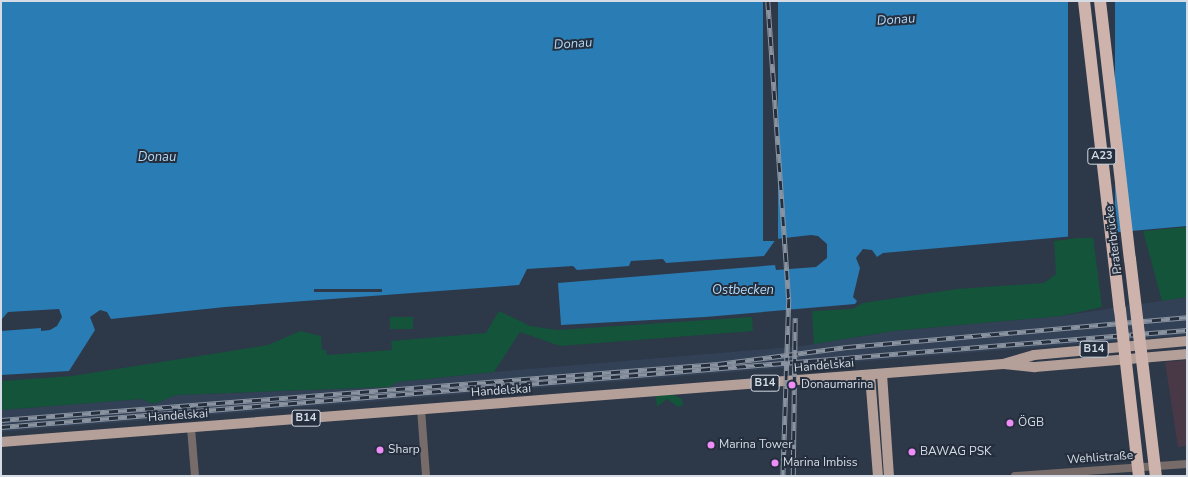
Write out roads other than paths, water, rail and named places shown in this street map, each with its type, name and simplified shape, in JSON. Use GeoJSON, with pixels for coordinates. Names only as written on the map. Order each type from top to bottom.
{"type":"FeatureCollection","features":[{"type":"Feature","properties":{"kind":"highway","name":"Praterbrücke"},"geometry":{"type":"LineString","coordinates":[[1084,1],[1139,476]]}},
{"type":"Feature","properties":{"kind":"highway","name":"Praterbrücke"},"geometry":{"type":"LineString","coordinates":[[1100,1],[1156,476]]}},
{"type":"Feature","properties":{"kind":"main road","name":"Handelskai"},"geometry":{"type":"LineString","coordinates":[[1002,364],[1034,355],[1187,341]]}},
{"type":"Feature","properties":{"kind":"main road","name":"Handelskai"},"geometry":{"type":"LineString","coordinates":[[1,442],[1002,364],[1035,367],[1187,354]]}},
{"type":"Feature","properties":{"kind":"main road"},"geometry":{"type":"LineString","coordinates":[[882,374],[889,476]]}},
{"type":"Feature","properties":{"kind":"main road"},"geometry":{"type":"LineString","coordinates":[[870,375],[878,476]]}},
{"type":"Feature","properties":{"kind":"street"},"geometry":{"type":"LineString","coordinates":[[421,409],[426,476]]}},
{"type":"Feature","properties":{"kind":"street"},"geometry":{"type":"LineString","coordinates":[[191,428],[195,476]]}},
{"type":"Feature","properties":{"kind":"street","name":"Wehlistraße"},"geometry":{"type":"LineString","coordinates":[[1015,476],[1187,464]]}},
{"type":"Feature","properties":{"kind":"water","name":"Donau"},"geometry":{"type":"Polygon","coordinates":[[[1,1],[1187,1],[1187,226],[883,253],[877,257],[872,250],[863,249],[856,258],[860,268],[853,297],[857,301],[855,304],[705,317],[561,325],[558,283],[775,265],[776,270],[816,267],[827,258],[827,244],[818,236],[811,235],[776,239],[764,256],[666,263],[663,259],[631,261],[629,266],[577,270],[573,266],[527,269],[519,285],[225,307],[111,319],[107,312],[100,310],[90,317],[95,330],[69,371],[1,375],[1,331],[41,328],[41,331],[50,330],[57,326],[62,317],[59,309],[8,312],[1,320],[1,1]]]}},
{"type":"Feature","properties":{"kind":"railway"},"geometry":{"type":"LineString","coordinates":[[768,1],[789,299],[783,476]]}},
{"type":"Feature","properties":{"kind":"railway"},"geometry":{"type":"LineString","coordinates":[[1,420],[718,364],[847,347],[1187,317]]}},
{"type":"Feature","properties":{"kind":"railway"},"geometry":{"type":"LineString","coordinates":[[793,476],[795,318]]}},
{"type":"Feature","properties":{"kind":"railway"},"geometry":{"type":"LineString","coordinates":[[1,427],[1187,330]]}},
{"type":"Feature","properties":{"kind":"place","name":"Donaumarina"},"geometry":{"type":"Point","coordinates":[792,385]}},
{"type":"Feature","properties":{"kind":"place","name":"ÖGB"},"geometry":{"type":"Point","coordinates":[1010,423]}},
{"type":"Feature","properties":{"kind":"place","name":"Marina Tower"},"geometry":{"type":"Point","coordinates":[711,445]}},
{"type":"Feature","properties":{"kind":"place","name":"Sharp"},"geometry":{"type":"Point","coordinates":[380,450]}},
{"type":"Feature","properties":{"kind":"place","name":"BAWAG PSK"},"geometry":{"type":"Point","coordinates":[912,452]}},
{"type":"Feature","properties":{"kind":"place","name":"Marina Imbiss"},"geometry":{"type":"Point","coordinates":[775,463]}},
{"type":"Feature","properties":{"kind":"water label","name":"Ostbecken"},"geometry":{"type":"Point","coordinates":[743,290]}}]}
